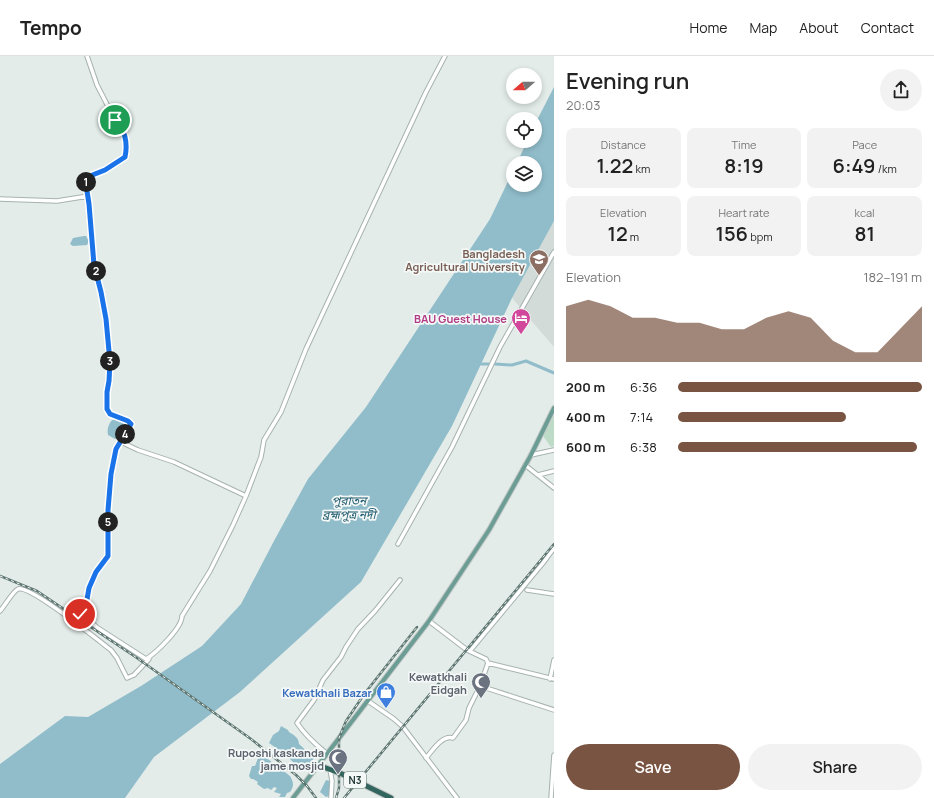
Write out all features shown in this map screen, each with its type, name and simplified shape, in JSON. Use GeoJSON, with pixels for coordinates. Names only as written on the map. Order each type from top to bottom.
{"type":"FeatureCollection","features":[{"type":"Feature","properties":{"kind":"highway","name":"N3"},"geometry":{"type":"LineString","coordinates":[[318,765],[330,769],[391,798]]}},
{"type":"Feature","properties":{"kind":"main road"},"geometry":{"type":"LineString","coordinates":[[293,798],[429,621],[489,530],[531,455],[554,408]]}},
{"type":"Feature","properties":{"kind":"street"},"geometry":{"type":"LineString","coordinates":[[87,56],[97,85],[115,120],[122,126],[126,147],[125,157],[105,170],[85,178],[94,265],[101,292],[109,345],[107,409],[110,414],[128,421],[131,424],[116,449],[111,474],[108,510],[108,556],[96,572],[89,588],[86,605],[80,614],[136,654],[146,659],[153,655]]}},
{"type":"Feature","properties":{"kind":"street"},"geometry":{"type":"LineString","coordinates":[[0,611],[18,589],[24,590],[47,602],[111,650],[117,658],[127,678],[134,675],[169,638],[182,621],[182,616],[210,571],[234,525],[261,457],[264,440],[280,412],[306,348],[426,92],[445,56]]}},
{"type":"Feature","properties":{"kind":"street"},"geometry":{"type":"LineString","coordinates":[[0,199],[57,201],[88,196]]}},
{"type":"Feature","properties":{"kind":"street"},"geometry":{"type":"LineString","coordinates":[[398,544],[452,447],[500,348],[554,252]]}},
{"type":"Feature","properties":{"kind":"street"},"geometry":{"type":"LineString","coordinates":[[121,442],[138,450],[174,462],[246,496]]}},
{"type":"Feature","properties":{"kind":"street"},"geometry":{"type":"LineString","coordinates":[[531,455],[554,450]]}},
{"type":"Feature","properties":{"kind":"street"},"geometry":{"type":"LineString","coordinates":[[525,465],[554,488]]}},
{"type":"Feature","properties":{"kind":"street"},"geometry":{"type":"LineString","coordinates":[[538,475],[554,471]]}},
{"type":"Feature","properties":{"kind":"street"},"geometry":{"type":"LineString","coordinates":[[470,651],[554,548]]}},
{"type":"Feature","properties":{"kind":"street"},"geometry":{"type":"LineString","coordinates":[[326,754],[307,736],[297,723],[314,700],[323,680],[341,657],[358,629],[400,580]]}},
{"type":"Feature","properties":{"kind":"street"},"geometry":{"type":"LineString","coordinates":[[527,590],[554,594]]}},
{"type":"Feature","properties":{"kind":"street"},"geometry":{"type":"LineString","coordinates":[[429,621],[442,632],[486,660],[488,663],[552,679],[554,660]]}},
{"type":"Feature","properties":{"kind":"street"},"geometry":{"type":"LineString","coordinates":[[426,758],[444,738],[453,738],[466,720],[468,708],[480,686],[488,663]]}},
{"type":"Feature","properties":{"kind":"street"},"geometry":{"type":"LineString","coordinates":[[480,686],[554,708]]}},
{"type":"Feature","properties":{"kind":"street"},"geometry":{"type":"LineString","coordinates":[[368,701],[403,727],[457,798]]}},
{"type":"Feature","properties":{"kind":"street"},"geometry":{"type":"LineString","coordinates":[[551,798],[554,755]]}},
{"type":"Feature","properties":{"kind":"street"},"geometry":{"type":"LineString","coordinates":[[330,769],[332,781],[331,798]]}},
{"type":"Feature","properties":{"kind":"shaded area","name":"Bangladesh Agricultural University"},"geometry":{"type":"Polygon","coordinates":[[[554,221],[554,347],[512,298],[554,221]]]}},
{"type":"Feature","properties":{"kind":"green space"},"geometry":{"type":"Polygon","coordinates":[[[554,415],[554,446],[551,447],[543,436],[554,415]]]}},
{"type":"Feature","properties":{"kind":"water","name":"পুরাতন ব্রহ্মপুত্র নদী"},"geometry":{"type":"Polygon","coordinates":[[[554,87],[554,221],[512,298],[452,426],[361,582],[240,692],[154,757],[125,798],[0,798],[0,764],[65,716],[88,717],[141,686],[202,646],[241,604],[308,479],[366,407],[490,219],[506,186],[506,192],[542,192],[542,156],[520,156],[524,148],[542,148],[541,112],[554,87]]]}},
{"type":"Feature","properties":{"kind":"water"},"geometry":{"type":"Polygon","coordinates":[[[86,236],[89,241],[87,245],[73,246],[70,244],[73,238],[86,236]]]}},
{"type":"Feature","properties":{"kind":"water"},"geometry":{"type":"Polygon","coordinates":[[[116,419],[124,422],[125,426],[121,436],[115,439],[108,435],[108,431],[112,420],[116,419]]]}},
{"type":"Feature","properties":{"kind":"water"},"geometry":{"type":"Polygon","coordinates":[[[281,726],[296,737],[299,744],[314,758],[306,770],[302,771],[286,755],[269,743],[273,735],[279,731],[281,726]]]}},
{"type":"Feature","properties":{"kind":"water"},"geometry":{"type":"Polygon","coordinates":[[[260,753],[290,776],[293,786],[285,797],[279,797],[281,794],[274,792],[277,788],[274,787],[271,790],[268,788],[264,789],[257,784],[258,782],[251,779],[249,776],[252,766],[255,766],[260,753]]]}},
{"type":"Feature","properties":{"kind":"water"},"geometry":{"type":"Polygon","coordinates":[[[326,780],[330,781],[329,796],[326,797],[320,792],[326,780]]]}},
{"type":"Feature","properties":{"kind":"waterway"},"geometry":{"type":"LineString","coordinates":[[495,364],[512,365],[526,361],[554,373]]}},
{"type":"Feature","properties":{"kind":"waterway"},"geometry":{"type":"LineString","coordinates":[[477,364],[489,364]]}},
{"type":"Feature","properties":{"kind":"railway"},"geometry":{"type":"LineString","coordinates":[[344,798],[554,544]]}},
{"type":"Feature","properties":{"kind":"railway"},"geometry":{"type":"LineString","coordinates":[[0,576],[37,591],[137,658],[251,739],[296,775],[316,798]]}},
{"type":"Feature","properties":{"kind":"railway"},"geometry":{"type":"LineString","coordinates":[[336,798],[339,788],[339,738],[346,721],[365,693],[417,627]]}},
{"type":"Feature","properties":{"kind":"place","name":"Bangladesh Agricultural University"},"geometry":{"type":"Point","coordinates":[539,276]}},
{"type":"Feature","properties":{"kind":"place","name":"BAU Guest House"},"geometry":{"type":"Point","coordinates":[521,335]}},
{"type":"Feature","properties":{"kind":"place","name":"Kewatkhali Eidgah"},"geometry":{"type":"Point","coordinates":[481,699]}},
{"type":"Feature","properties":{"kind":"place","name":"Kewatkhali Bazar"},"geometry":{"type":"Point","coordinates":[386,709]}},
{"type":"Feature","properties":{"kind":"place","name":"Ruposhi kaskanda jame mosjid"},"geometry":{"type":"Point","coordinates":[338,775]}},
{"type":"Feature","properties":{"kind":"route"},"geometry":{"type":"LineString","coordinates":[[80,614],[86,605],[89,588],[96,572],[104,559],[108,556],[108,510],[111,474],[116,449],[131,424],[128,421],[110,414],[107,409],[110,362],[109,345],[101,292],[94,265],[89,204],[85,178],[88,176],[97,175],[125,157],[126,143],[122,126],[115,120]]}}]}
